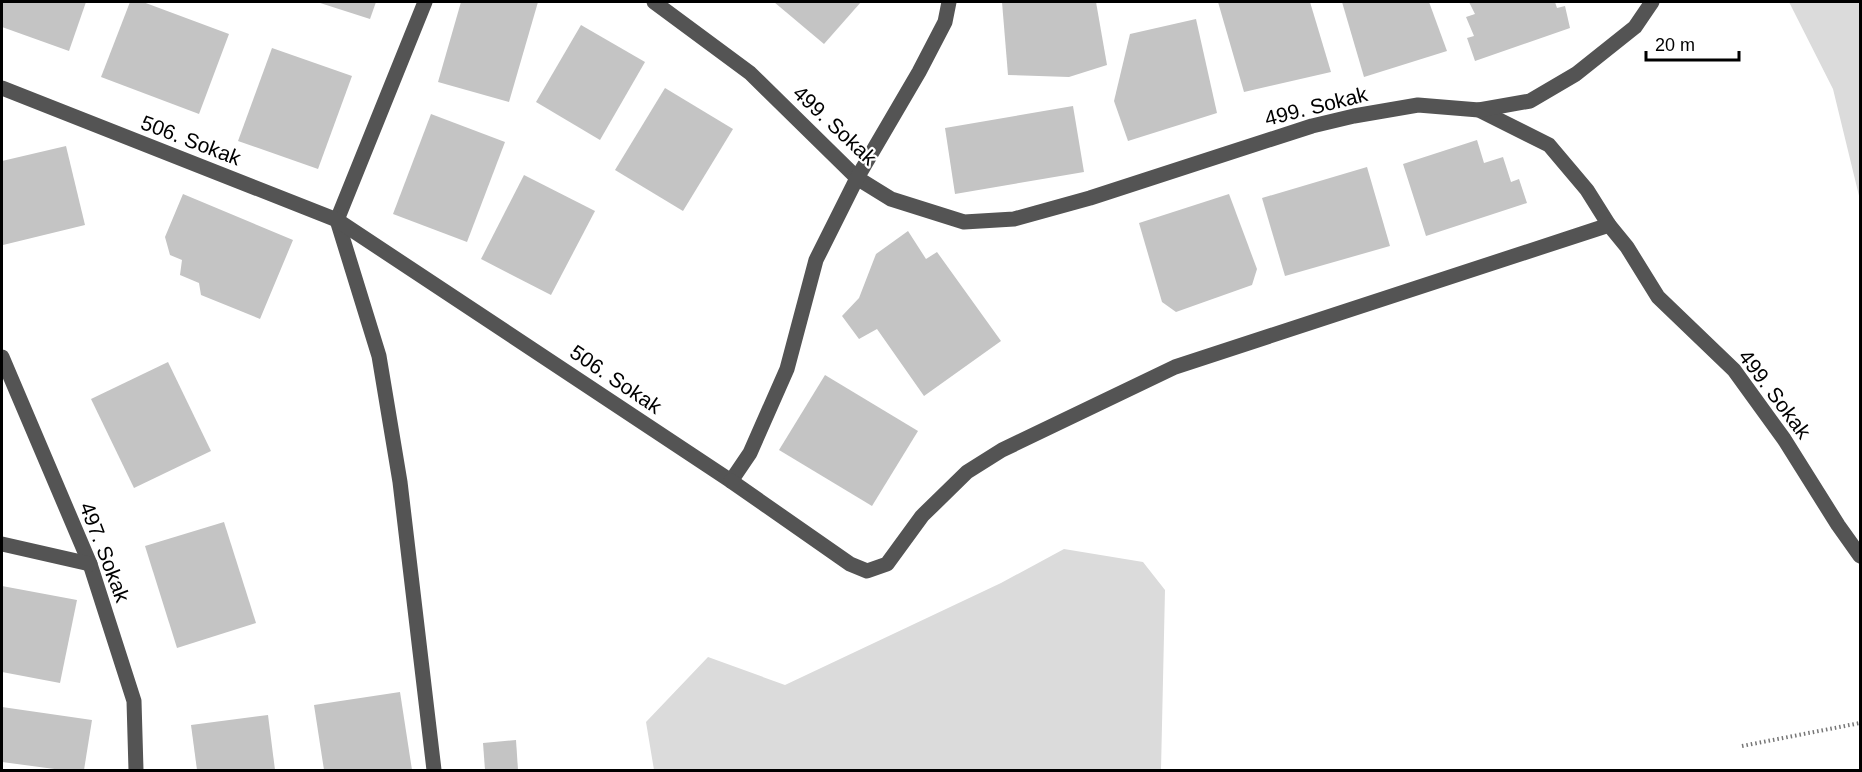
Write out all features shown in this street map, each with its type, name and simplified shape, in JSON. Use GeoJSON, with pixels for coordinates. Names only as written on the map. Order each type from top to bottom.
{"type":"FeatureCollection","features":[{"type":"Feature","properties":{"kind":"street"},"geometry":{"type":"LineString","coordinates":[[425,2],[337,220],[379,356],[400,482],[434,771]]}},
{"type":"Feature","properties":{"kind":"street","name":"499. Sokak"},"geometry":{"type":"LineString","coordinates":[[654,2],[750,73],[857,178],[891,199],[964,222],[1014,219],[1090,198],[1312,126],[1418,105],[1479,110],[1549,145],[1587,190],[1609,225],[1627,247],[1658,297],[1734,370],[1784,439],[1860,556]]}},
{"type":"Feature","properties":{"kind":"street"},"geometry":{"type":"LineString","coordinates":[[731,481],[750,453],[787,369],[816,260],[857,178],[919,72],[945,22],[949,2]]}},
{"type":"Feature","properties":{"kind":"street"},"geometry":{"type":"LineString","coordinates":[[1479,110],[1530,100],[1576,74],[1635,27],[1652,2]]}},
{"type":"Feature","properties":{"kind":"street","name":"506. Sokak"},"geometry":{"type":"LineString","coordinates":[[2,88],[337,220],[731,481],[850,564],[867,571],[887,564],[921,516],[967,472],[1002,450],[1175,367],[1609,225]]}},
{"type":"Feature","properties":{"kind":"street","name":"497. Sokak"},"geometry":{"type":"LineString","coordinates":[[2,357],[90,564],[134,701],[136,771]]}},
{"type":"Feature","properties":{"kind":"street"},"geometry":{"type":"LineString","coordinates":[[2,543],[90,564]]}},
{"type":"Feature","properties":{"kind":"path"},"geometry":{"type":"LineString","coordinates":[[1742,747],[1860,723]]}},
{"type":"Feature","properties":{"kind":"shaded area"},"geometry":{"type":"Polygon","coordinates":[[[1789,2],[1860,2],[1860,200],[1833,89],[1789,2]]]}},
{"type":"Feature","properties":{"kind":"shaded area"},"geometry":{"type":"Polygon","coordinates":[[[1064,549],[1143,562],[1165,590],[1161,770],[654,770],[646,722],[708,657],[785,685],[1001,583],[1064,549]]]}},
{"type":"Feature","properties":{"kind":"building"},"geometry":{"type":"Polygon","coordinates":[[[2,2],[86,2],[69,51],[2,27],[2,2]]]}},
{"type":"Feature","properties":{"kind":"building"},"geometry":{"type":"Polygon","coordinates":[[[130,2],[143,2],[229,34],[199,114],[101,77],[130,2]]]}},
{"type":"Feature","properties":{"kind":"building"},"geometry":{"type":"Polygon","coordinates":[[[317,2],[376,2],[370,19],[317,2]]]}},
{"type":"Feature","properties":{"kind":"building"},"geometry":{"type":"Polygon","coordinates":[[[461,2],[538,2],[509,102],[438,82],[461,2]]]}},
{"type":"Feature","properties":{"kind":"building"},"geometry":{"type":"Polygon","coordinates":[[[774,2],[861,2],[824,44],[774,2]]]}},
{"type":"Feature","properties":{"kind":"building"},"geometry":{"type":"Polygon","coordinates":[[[1002,2],[1096,2],[1107,65],[1069,77],[1008,75],[1002,2]]]}},
{"type":"Feature","properties":{"kind":"building"},"geometry":{"type":"Polygon","coordinates":[[[1218,2],[1310,2],[1331,72],[1244,92],[1218,2]]]}},
{"type":"Feature","properties":{"kind":"building"},"geometry":{"type":"Polygon","coordinates":[[[1342,2],[1429,2],[1447,51],[1364,77],[1342,2]]]}},
{"type":"Feature","properties":{"kind":"building"},"geometry":{"type":"Polygon","coordinates":[[[1469,2],[1555,2],[1557,8],[1565,6],[1570,28],[1475,61],[1467,38],[1474,36],[1466,17],[1475,14],[1469,2]]]}},
{"type":"Feature","properties":{"kind":"building"},"geometry":{"type":"Polygon","coordinates":[[[1196,19],[1217,113],[1128,141],[1114,101],[1130,34],[1196,19]]]}},
{"type":"Feature","properties":{"kind":"building"},"geometry":{"type":"Polygon","coordinates":[[[581,25],[645,62],[600,140],[536,102],[581,25]]]}},
{"type":"Feature","properties":{"kind":"building"},"geometry":{"type":"Polygon","coordinates":[[[272,48],[352,76],[318,169],[238,141],[272,48]]]}},
{"type":"Feature","properties":{"kind":"building"},"geometry":{"type":"Polygon","coordinates":[[[665,88],[733,129],[683,211],[615,170],[665,88]]]}},
{"type":"Feature","properties":{"kind":"building"},"geometry":{"type":"Polygon","coordinates":[[[1073,106],[1084,172],[955,194],[945,128],[1073,106]]]}},
{"type":"Feature","properties":{"kind":"building"},"geometry":{"type":"Polygon","coordinates":[[[431,114],[505,142],[467,242],[393,214],[431,114]]]}},
{"type":"Feature","properties":{"kind":"building"},"geometry":{"type":"Polygon","coordinates":[[[1477,140],[1484,163],[1503,157],[1511,182],[1519,179],[1527,203],[1426,236],[1403,164],[1477,140]]]}},
{"type":"Feature","properties":{"kind":"building"},"geometry":{"type":"Polygon","coordinates":[[[66,146],[85,225],[3,245],[2,161],[66,146]]]}},
{"type":"Feature","properties":{"kind":"building"},"geometry":{"type":"Polygon","coordinates":[[[1367,167],[1390,246],[1285,276],[1262,198],[1367,167]]]}},
{"type":"Feature","properties":{"kind":"building"},"geometry":{"type":"Polygon","coordinates":[[[524,175],[595,211],[551,295],[481,259],[524,175]]]}},
{"type":"Feature","properties":{"kind":"building"},"geometry":{"type":"Polygon","coordinates":[[[183,194],[293,240],[260,319],[201,295],[199,283],[180,275],[182,260],[170,255],[165,237],[183,194]]]}},
{"type":"Feature","properties":{"kind":"building"},"geometry":{"type":"Polygon","coordinates":[[[1229,194],[1257,269],[1252,285],[1176,312],[1162,302],[1139,223],[1229,194]]]}},
{"type":"Feature","properties":{"kind":"building"},"geometry":{"type":"Polygon","coordinates":[[[908,231],[926,259],[937,252],[1001,341],[924,396],[877,329],[859,339],[842,316],[859,298],[876,254],[908,231]]]}},
{"type":"Feature","properties":{"kind":"building"},"geometry":{"type":"Polygon","coordinates":[[[168,362],[211,451],[134,488],[91,399],[168,362]]]}},
{"type":"Feature","properties":{"kind":"building"},"geometry":{"type":"Polygon","coordinates":[[[825,375],[918,431],[872,506],[779,450],[825,375]]]}},
{"type":"Feature","properties":{"kind":"building"},"geometry":{"type":"Polygon","coordinates":[[[224,522],[256,623],[177,648],[145,546],[224,522]]]}},
{"type":"Feature","properties":{"kind":"building"},"geometry":{"type":"Polygon","coordinates":[[[2,586],[77,600],[60,683],[2,672],[2,586]]]}},
{"type":"Feature","properties":{"kind":"building"},"geometry":{"type":"Polygon","coordinates":[[[400,692],[412,770],[324,770],[314,705],[400,692]]]}},
{"type":"Feature","properties":{"kind":"building"},"geometry":{"type":"Polygon","coordinates":[[[2,707],[92,720],[84,770],[62,770],[2,762],[2,707]]]}},
{"type":"Feature","properties":{"kind":"building"},"geometry":{"type":"Polygon","coordinates":[[[268,715],[275,770],[197,770],[191,725],[268,715]]]}},
{"type":"Feature","properties":{"kind":"building"},"geometry":{"type":"Polygon","coordinates":[[[516,740],[518,770],[485,770],[483,743],[516,740]]]}}]}
